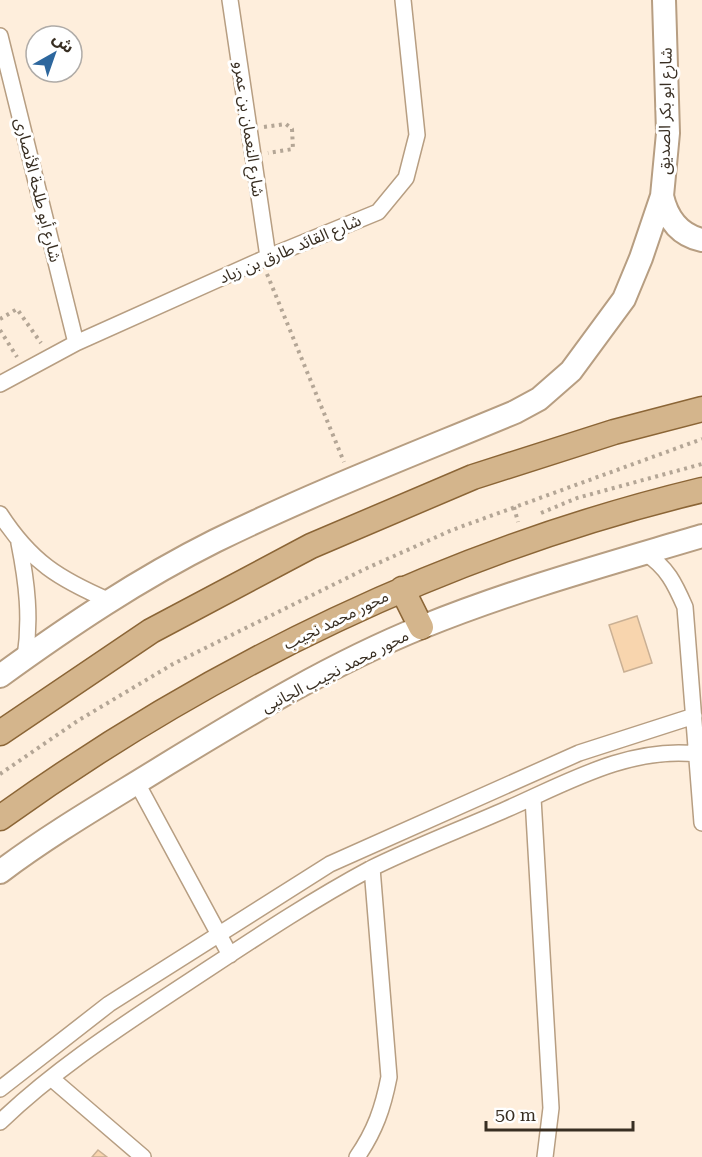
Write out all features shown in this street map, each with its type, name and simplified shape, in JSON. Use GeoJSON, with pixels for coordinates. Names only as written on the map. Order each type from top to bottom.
{"type":"FeatureCollection","features":[{"type":"Feature","properties":{"kind":"main road"},"geometry":{"type":"LineString","coordinates":[[0,733],[151,631],[311,546],[473,477],[614,432],[702,409]]}},
{"type":"Feature","properties":{"kind":"main road"},"geometry":{"type":"LineString","coordinates":[[676,415],[702,419]]}},
{"type":"Feature","properties":{"kind":"main road","name":"محور محمد نجيب"},"geometry":{"type":"LineString","coordinates":[[0,818],[106,746],[256,660],[402,589],[496,551],[579,523],[702,490]]}},
{"type":"Feature","properties":{"kind":"main road"},"geometry":{"type":"LineString","coordinates":[[402,589],[421,627]]}},
{"type":"Feature","properties":{"kind":"street","name":"شارع النعمان بن عمرو"},"geometry":{"type":"LineString","coordinates":[[230,0],[265,258]]}},
{"type":"Feature","properties":{"kind":"street","name":"شارع القائد طارق بن زياد"},"geometry":{"type":"LineString","coordinates":[[0,384],[76,343],[265,258],[378,212],[406,178],[417,135],[403,0]]}},
{"type":"Feature","properties":{"kind":"street","name":"شارع ابو بكر الصديق"},"geometry":{"type":"LineString","coordinates":[[351,478],[515,412],[539,399],[571,371],[624,299],[662,196],[668,133],[664,0]]}},
{"type":"Feature","properties":{"kind":"street","name":"شارع أبو طلحة الأنصارى"},"geometry":{"type":"LineString","coordinates":[[0,36],[76,343]]}},
{"type":"Feature","properties":{"kind":"street"},"geometry":{"type":"LineString","coordinates":[[662,196],[665,210],[678,229],[702,240]]}},
{"type":"Feature","properties":{"kind":"street"},"geometry":{"type":"LineString","coordinates":[[0,676],[72,623],[214,542],[351,478]]}},
{"type":"Feature","properties":{"kind":"street"},"geometry":{"type":"LineString","coordinates":[[0,514],[19,543],[61,577],[110,601]]}},
{"type":"Feature","properties":{"kind":"street","name":"محور محمد نجيب الجانبى"},"geometry":{"type":"LineString","coordinates":[[0,872],[40,842],[323,673],[421,627],[521,589],[702,536]]}},
{"type":"Feature","properties":{"kind":"street"},"geometry":{"type":"LineString","coordinates":[[19,543],[29,601],[29,630],[25,658]]}},
{"type":"Feature","properties":{"kind":"street"},"geometry":{"type":"LineString","coordinates":[[645,553],[661,564],[675,584],[685,607],[702,823]]}},
{"type":"Feature","properties":{"kind":"street"},"geometry":{"type":"LineString","coordinates":[[27,1099],[5,1085],[109,1004],[330,864],[367,845],[579,753],[694,716]]}},
{"type":"Feature","properties":{"kind":"street"},"geometry":{"type":"LineString","coordinates":[[0,1122],[51,1078],[123,1025],[301,908],[372,868],[585,774],[623,762],[664,754],[697,754]]}},
{"type":"Feature","properties":{"kind":"street"},"geometry":{"type":"LineString","coordinates":[[137,783],[230,955]]}},
{"type":"Feature","properties":{"kind":"street"},"geometry":{"type":"LineString","coordinates":[[533,798],[551,1108],[545,1157]]}},
{"type":"Feature","properties":{"kind":"street"},"geometry":{"type":"LineString","coordinates":[[357,1157],[371,1136],[383,1107],[389,1077],[372,868]]}},
{"type":"Feature","properties":{"kind":"street"},"geometry":{"type":"LineString","coordinates":[[51,1078],[143,1157]]}},
{"type":"Feature","properties":{"kind":"path"},"geometry":{"type":"LineString","coordinates":[[248,129],[290,125],[294,145],[289,151],[252,155]]}},
{"type":"Feature","properties":{"kind":"path"},"geometry":{"type":"LineString","coordinates":[[265,258],[351,478]]}},
{"type":"Feature","properties":{"kind":"path"},"geometry":{"type":"LineString","coordinates":[[0,320],[17,309],[50,357]]}},
{"type":"Feature","properties":{"kind":"path"},"geometry":{"type":"LineString","coordinates":[[0,330],[25,369]]}},
{"type":"Feature","properties":{"kind":"path"},"geometry":{"type":"LineString","coordinates":[[0,774],[79,720],[173,664],[365,569],[452,530],[702,439]]}},
{"type":"Feature","properties":{"kind":"path"},"geometry":{"type":"LineString","coordinates":[[514,507],[518,522]]}},
{"type":"Feature","properties":{"kind":"building"},"geometry":{"type":"Polygon","coordinates":[[[637,616],[652,663],[624,672],[609,625],[637,616]]]}},
{"type":"Feature","properties":{"kind":"building"},"geometry":{"type":"Polygon","coordinates":[[[98,1150],[107,1157],[92,1157],[98,1150]]]}}]}
